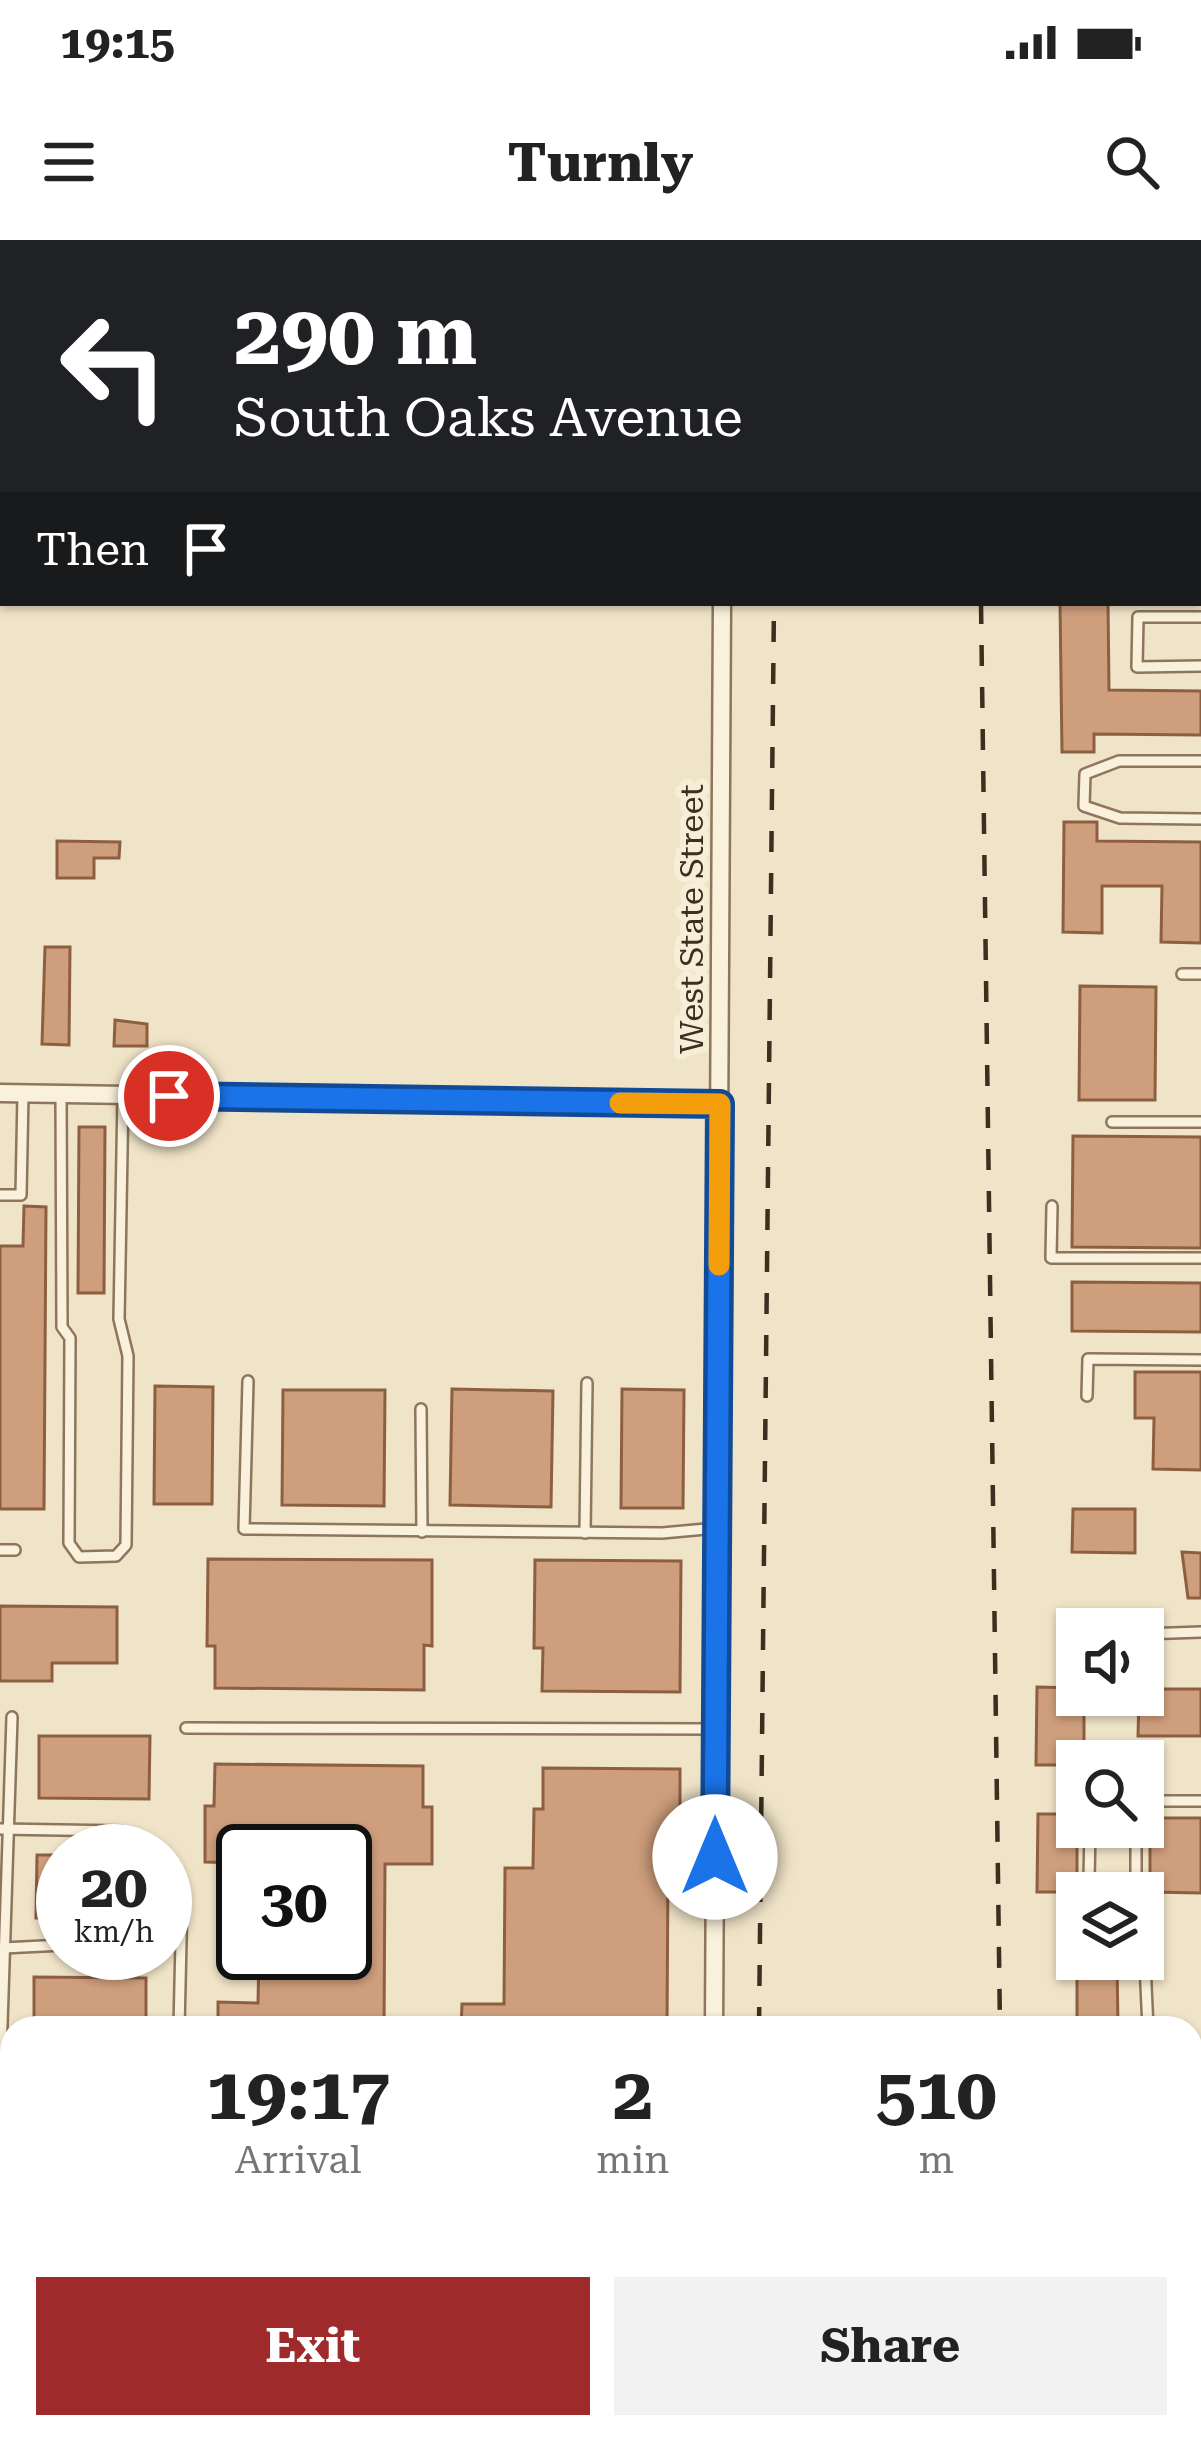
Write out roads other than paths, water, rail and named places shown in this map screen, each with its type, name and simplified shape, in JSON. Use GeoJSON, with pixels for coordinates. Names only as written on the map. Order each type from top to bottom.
{"type":"FeatureCollection","features":[{"type":"Feature","properties":{"kind":"street","name":"West State Street"},"geometry":{"type":"LineString","coordinates":[[714,2016],[722,606]]}},
{"type":"Feature","properties":{"kind":"street"},"geometry":{"type":"LineString","coordinates":[[0,1094],[720,1104]]}},
{"type":"Feature","properties":{"kind":"lane"},"geometry":{"type":"LineString","coordinates":[[1201,617],[1138,617],[1137,667],[1201,666]]}},
{"type":"Feature","properties":{"kind":"lane"},"geometry":{"type":"LineString","coordinates":[[1201,761],[1119,761],[1085,774],[1084,806],[1120,818],[1201,819]]}},
{"type":"Feature","properties":{"kind":"lane"},"geometry":{"type":"LineString","coordinates":[[1182,974],[1201,974]]}},
{"type":"Feature","properties":{"kind":"lane"},"geometry":{"type":"LineString","coordinates":[[0,1195],[21,1196],[23,1094]]}},
{"type":"Feature","properties":{"kind":"lane"},"geometry":{"type":"LineString","coordinates":[[62,1094],[62,1327],[70,1338],[70,1543],[79,1557],[116,1556],[126,1545],[128,1356],[119,1319],[123,1095]]}},
{"type":"Feature","properties":{"kind":"lane"},"geometry":{"type":"LineString","coordinates":[[1112,1121],[1201,1122]]}},
{"type":"Feature","properties":{"kind":"lane"},"geometry":{"type":"LineString","coordinates":[[1052,1206],[1051,1258],[1201,1258]]}},
{"type":"Feature","properties":{"kind":"lane"},"geometry":{"type":"LineString","coordinates":[[1087,1396],[1088,1359],[1201,1360]]}},
{"type":"Feature","properties":{"kind":"lane"},"geometry":{"type":"LineString","coordinates":[[248,1381],[244,1529],[662,1534],[717,1528]]}},
{"type":"Feature","properties":{"kind":"lane"},"geometry":{"type":"LineString","coordinates":[[585,1533],[586,1384]]}},
{"type":"Feature","properties":{"kind":"lane"},"geometry":{"type":"LineString","coordinates":[[421,1409],[422,1532]]}},
{"type":"Feature","properties":{"kind":"lane"},"geometry":{"type":"LineString","coordinates":[[0,1550],[16,1550]]}},
{"type":"Feature","properties":{"kind":"lane"},"geometry":{"type":"LineString","coordinates":[[1164,1634],[1201,1633]]}},
{"type":"Feature","properties":{"kind":"lane"},"geometry":{"type":"LineString","coordinates":[[4,2016],[5,1829],[12,1717]]}},
{"type":"Feature","properties":{"kind":"lane"},"geometry":{"type":"LineString","coordinates":[[186,1728],[716,1729]]}},
{"type":"Feature","properties":{"kind":"lane"},"geometry":{"type":"LineString","coordinates":[[1164,1801],[1201,1801]]}},
{"type":"Feature","properties":{"kind":"lane"},"geometry":{"type":"LineString","coordinates":[[5,1829],[36,1830]]}},
{"type":"Feature","properties":{"kind":"lane"},"geometry":{"type":"LineString","coordinates":[[1090,1848],[1094,1884],[1128,1884],[1136,1878],[1136,1848]]}},
{"type":"Feature","properties":{"kind":"lane"},"geometry":{"type":"LineString","coordinates":[[3,1948],[36,1946]]}},
{"type":"Feature","properties":{"kind":"lane"},"geometry":{"type":"LineString","coordinates":[[179,2016],[180,1980]]}},
{"type":"Feature","properties":{"kind":"lane"},"geometry":{"type":"LineString","coordinates":[[1146,1980],[1147,2016]]}},
{"type":"Feature","properties":{"kind":"railway"},"geometry":{"type":"LineString","coordinates":[[759,2016],[774,606]]}},
{"type":"Feature","properties":{"kind":"railway"},"geometry":{"type":"LineString","coordinates":[[981,606],[1000,2016]]}}]}
